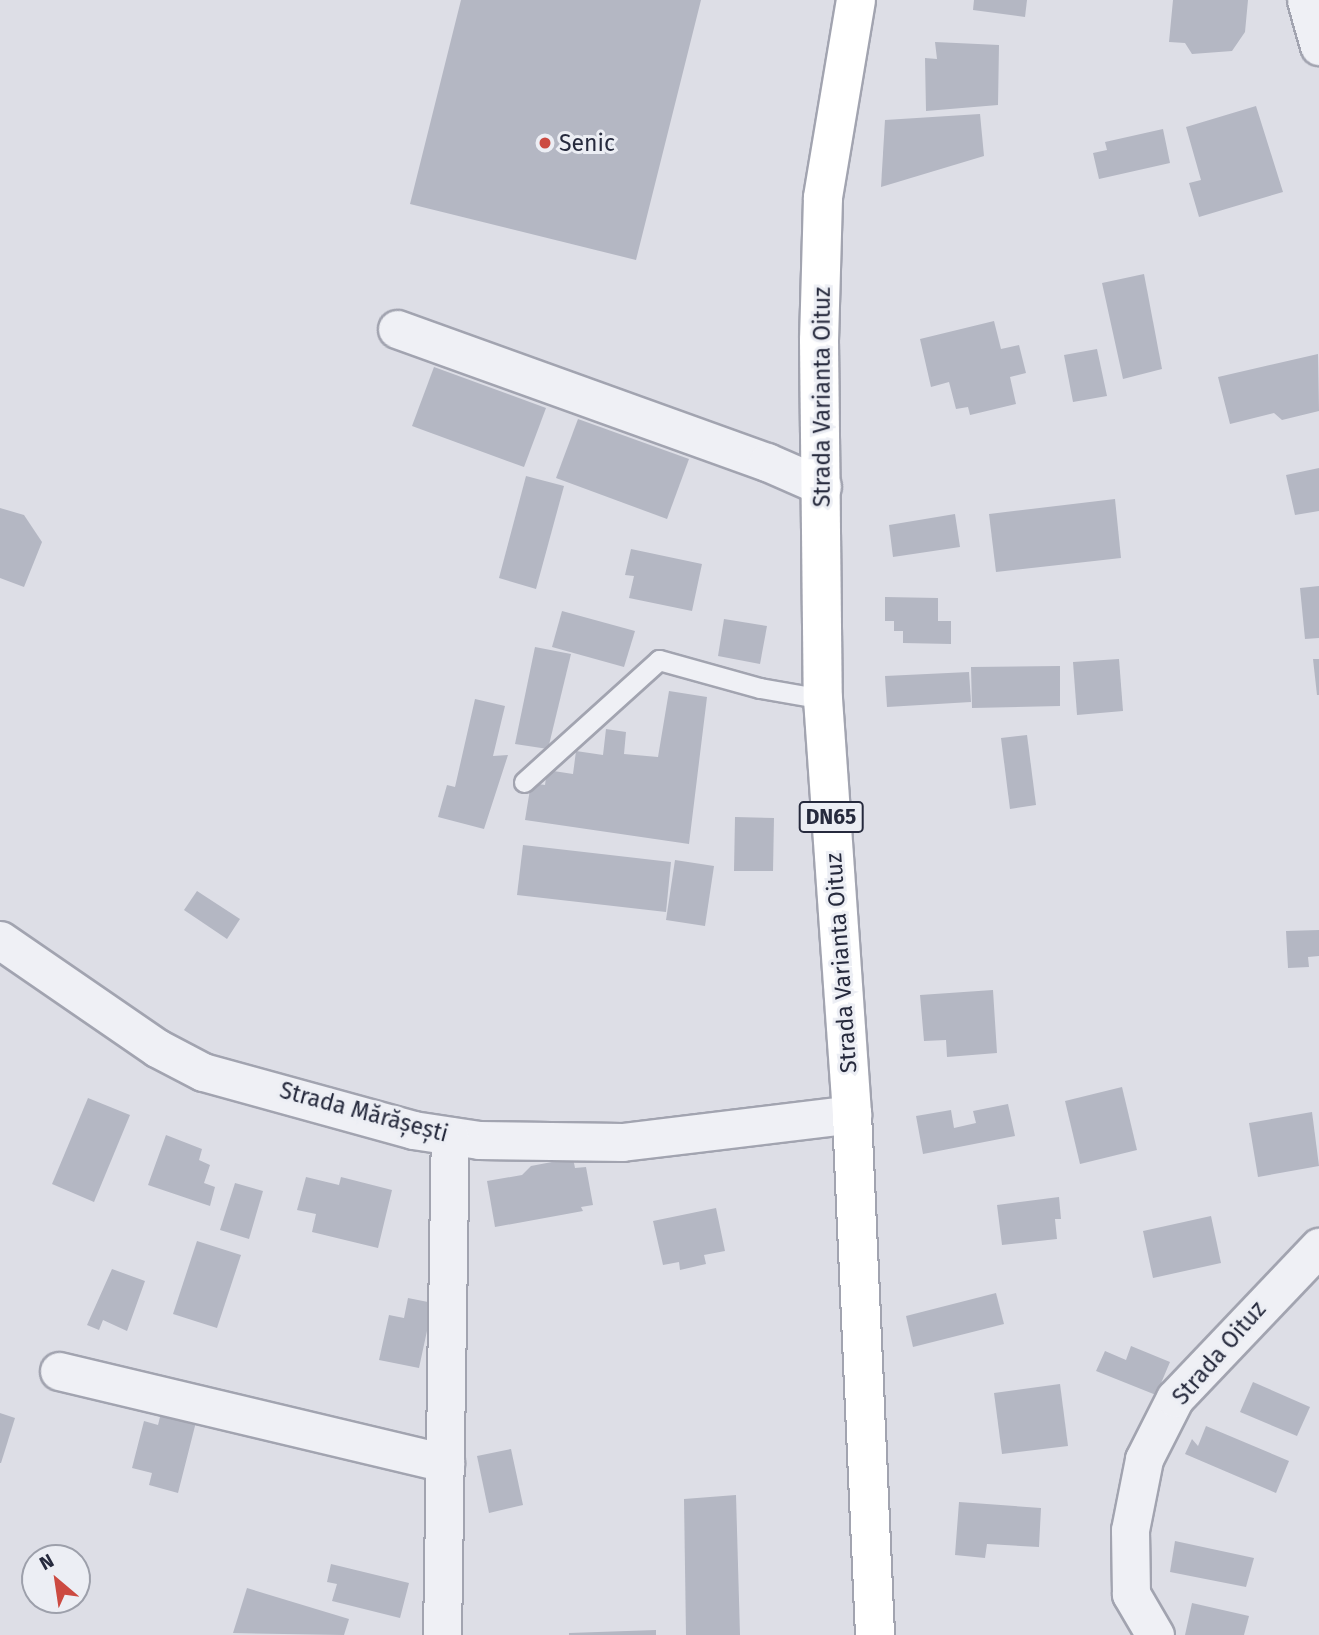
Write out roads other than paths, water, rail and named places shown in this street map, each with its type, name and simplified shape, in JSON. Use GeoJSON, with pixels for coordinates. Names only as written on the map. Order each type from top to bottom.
{"type":"FeatureCollection","features":[{"type":"Feature","properties":{"kind":"main road","name":"Strada Varianta Oituz"},"geometry":{"type":"LineString","coordinates":[[856,0],[823,198],[823,699],[852,1114],[875,1635]]}},
{"type":"Feature","properties":{"kind":"street"},"geometry":{"type":"LineString","coordinates":[[1306,0],[1319,46]]}},
{"type":"Feature","properties":{"kind":"street"},"geometry":{"type":"LineString","coordinates":[[397,329],[767,461],[822,486]]}},
{"type":"Feature","properties":{"kind":"street","name":"Strada Mărășești"},"geometry":{"type":"LineString","coordinates":[[0,940],[157,1048],[203,1072],[413,1130],[450,1136],[622,1142],[852,1114]]}},
{"type":"Feature","properties":{"kind":"street"},"geometry":{"type":"LineString","coordinates":[[442,1635],[450,1136]]}},
{"type":"Feature","properties":{"kind":"street","name":"Strada Oituz"},"geometry":{"type":"LineString","coordinates":[[1155,1635],[1131,1594],[1130,1530],[1144,1459],[1175,1398],[1319,1247]]}},
{"type":"Feature","properties":{"kind":"street"},"geometry":{"type":"LineString","coordinates":[[59,1371],[444,1463]]}},
{"type":"Feature","properties":{"kind":"lane"},"geometry":{"type":"LineString","coordinates":[[524,782],[659,660],[823,699]]}},
{"type":"Feature","properties":{"kind":"place","name":"Senic"},"geometry":{"type":"Point","coordinates":[545,143]}}]}
